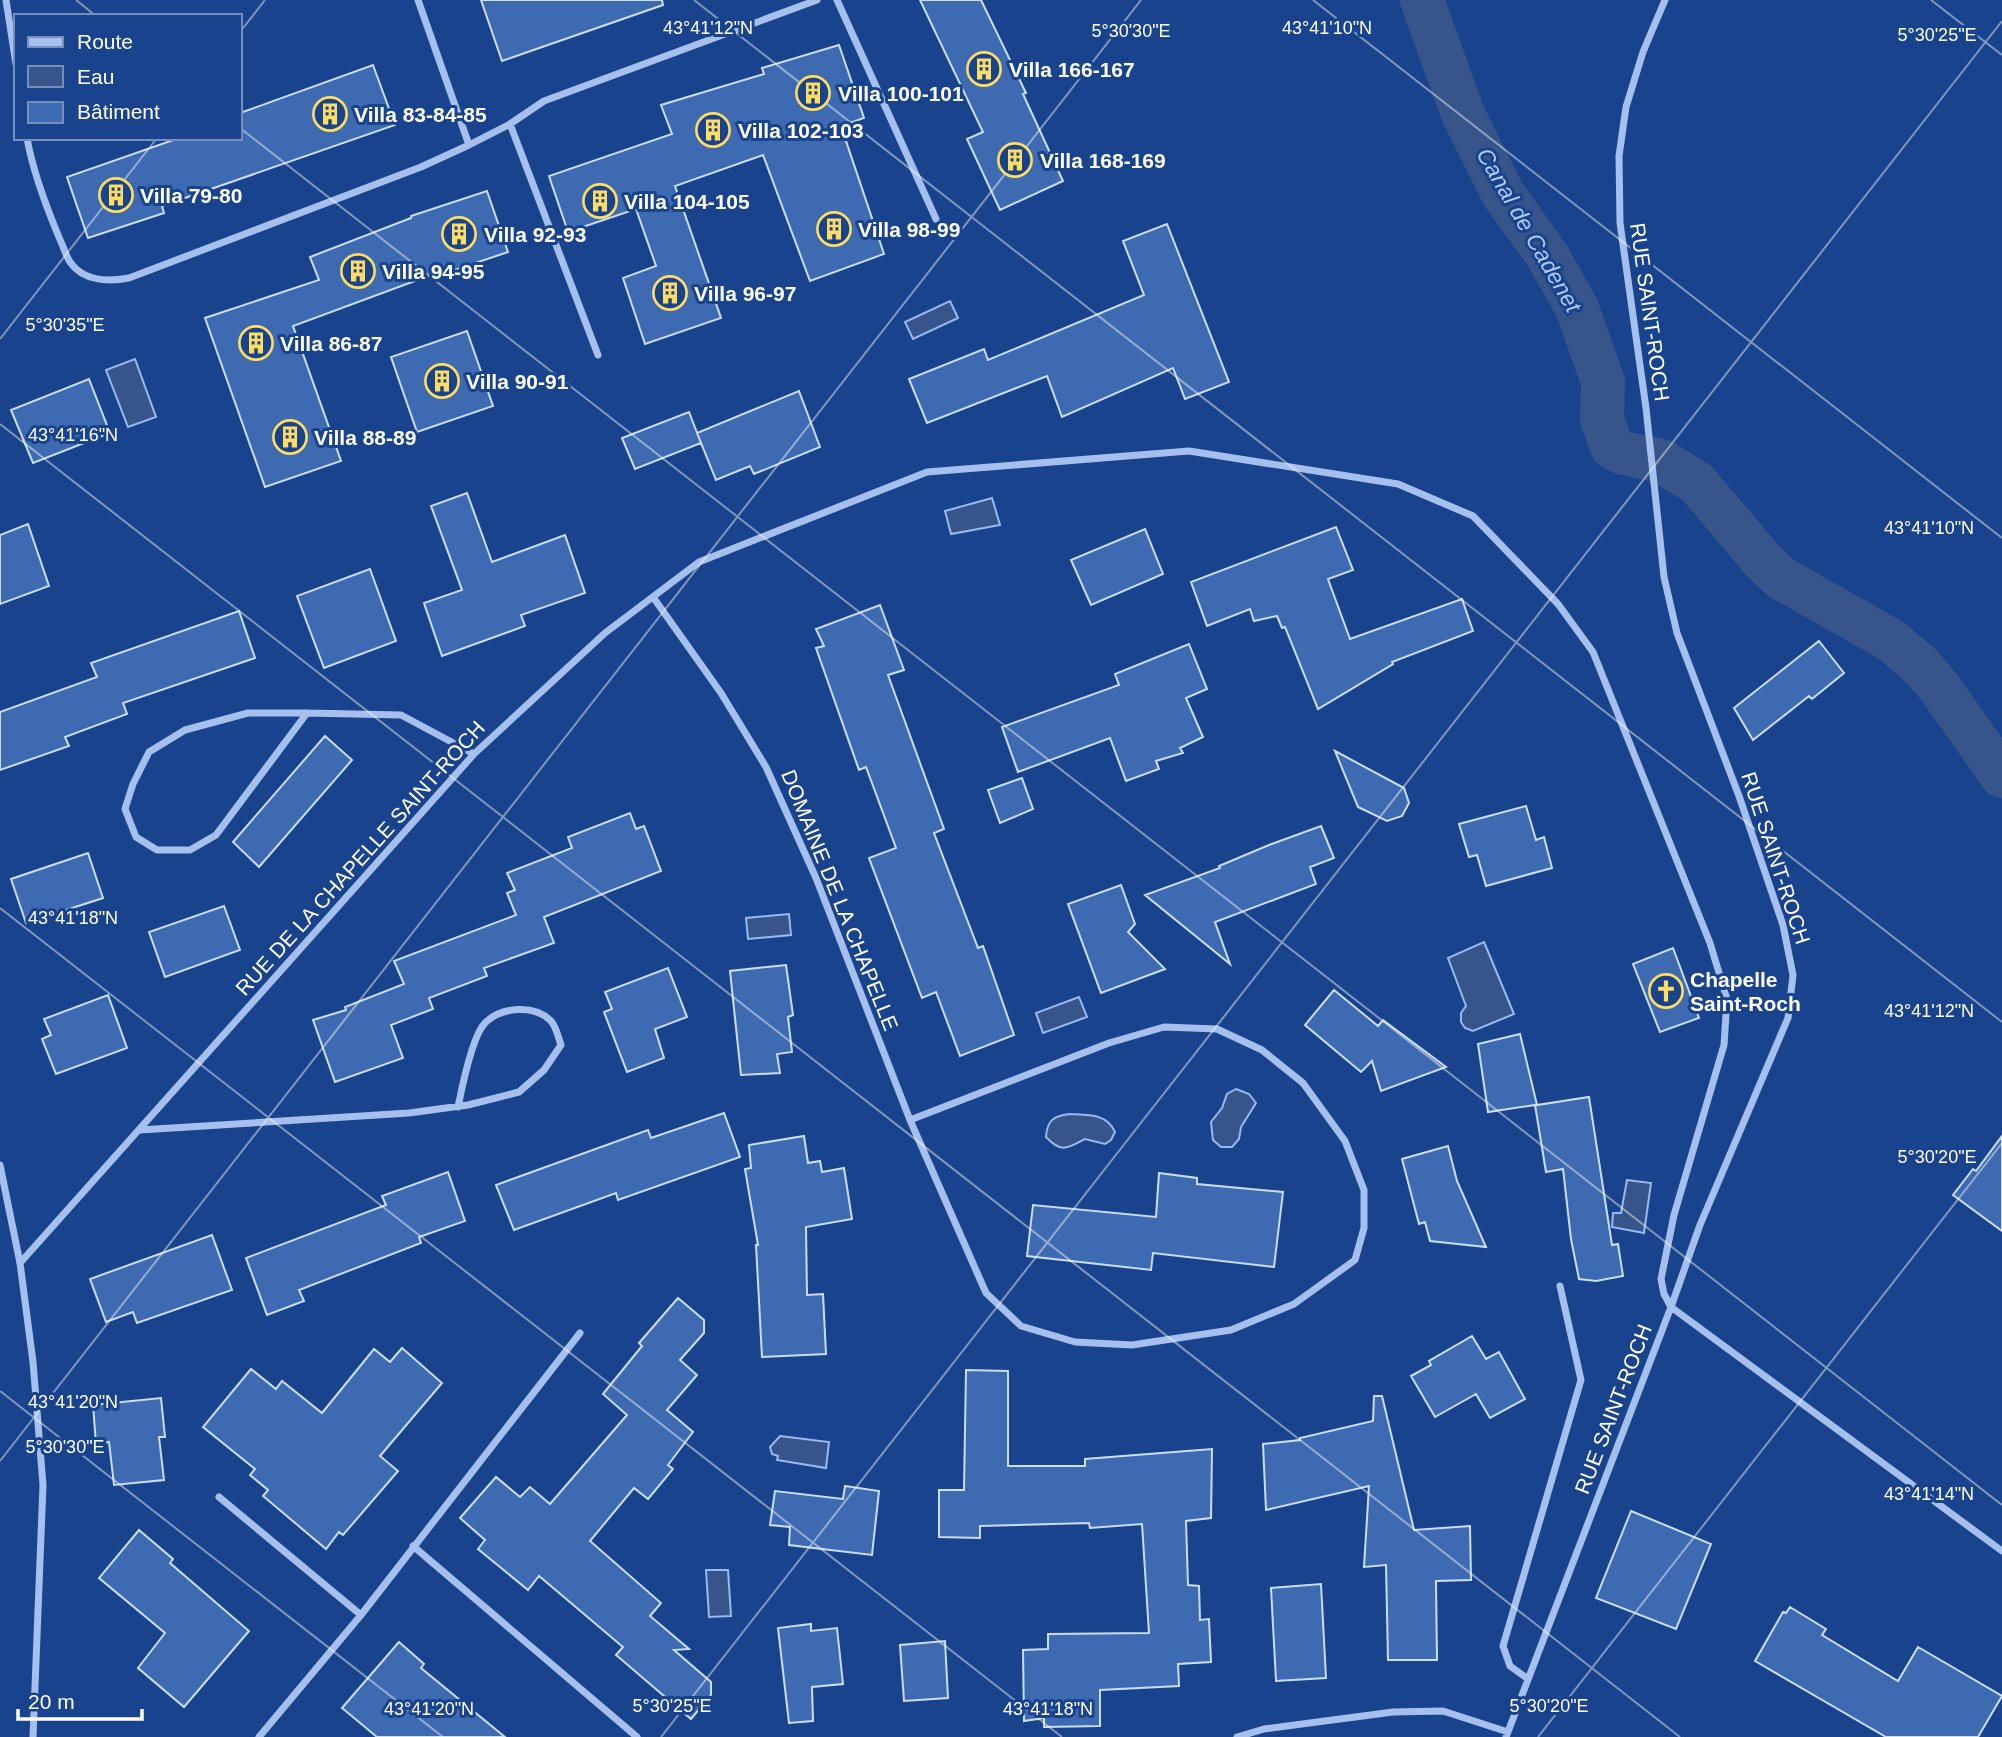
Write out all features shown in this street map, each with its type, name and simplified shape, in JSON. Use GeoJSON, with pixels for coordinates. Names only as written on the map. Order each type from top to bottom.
{"type":"FeatureCollection","features":[{"type":"Feature","properties":{"kind":"street"},"geometry":{"type":"LineString","coordinates":[[6,0],[14,51]]}},
{"type":"Feature","properties":{"kind":"street"},"geometry":{"type":"LineString","coordinates":[[418,0],[469,145]]}},
{"type":"Feature","properties":{"kind":"street"},"geometry":{"type":"LineString","coordinates":[[27,140],[56,230],[70,262],[84,275],[108,282],[128,278],[421,167],[510,124],[544,101],[817,0]]}},
{"type":"Feature","properties":{"kind":"street"},"geometry":{"type":"LineString","coordinates":[[837,0],[936,219]]}},
{"type":"Feature","properties":{"kind":"street","name":"RUE SAINT-ROCH"},"geometry":{"type":"LineString","coordinates":[[1507,1734],[1700,1226],[1788,1018],[1793,975],[1783,925],[1739,796],[1677,633],[1664,577],[1656,486],[1619,223],[1619,156],[1626,107],[1665,0]]}},
{"type":"Feature","properties":{"kind":"street"},"geometry":{"type":"LineString","coordinates":[[510,124],[598,355]]}},
{"type":"Feature","properties":{"kind":"street","name":"RUE DE LA CHAPELLE SAINT-ROCH"},"geometry":{"type":"LineString","coordinates":[[20,1263],[474,754],[605,633],[699,562],[927,472],[1189,451],[1398,484],[1473,516],[1558,604],[1593,652],[1710,943],[1727,999],[1724,1045],[1674,1215],[1661,1279],[1664,1294],[1671,1307]]}},
{"type":"Feature","properties":{"kind":"street","name":"DOMAINE DE LA CHAPELLE"},"geometry":{"type":"LineString","coordinates":[[653,597],[721,693],[766,767],[816,878],[910,1120],[986,1293],[1021,1325],[1074,1342],[1132,1345],[1231,1331],[1294,1304],[1356,1260],[1364,1228],[1364,1190],[1345,1140],[1303,1083],[1262,1050],[1217,1029],[1164,1027],[1109,1043],[910,1120]]}},
{"type":"Feature","properties":{"kind":"street"},"geometry":{"type":"LineString","coordinates":[[307,713],[216,835],[190,850],[157,850],[136,837],[125,809],[133,784],[149,752],[185,730],[248,713],[307,713],[401,715],[474,754]]}},
{"type":"Feature","properties":{"kind":"street"},"geometry":{"type":"LineString","coordinates":[[140,1130],[409,1113],[458,1107],[519,1092],[544,1070],[561,1045],[552,1021],[535,1009],[506,1011],[484,1024],[471,1053],[458,1107]]}},
{"type":"Feature","properties":{"kind":"street"},"geometry":{"type":"LineString","coordinates":[[0,1165],[20,1263],[33,1362],[43,1485],[33,1737]]}},
{"type":"Feature","properties":{"kind":"street"},"geometry":{"type":"LineString","coordinates":[[1528,1679],[1510,1666],[1503,1646],[1581,1380],[1560,1286]]}},
{"type":"Feature","properties":{"kind":"street"},"geometry":{"type":"LineString","coordinates":[[1671,1307],[2002,1551]]}},
{"type":"Feature","properties":{"kind":"street"},"geometry":{"type":"LineString","coordinates":[[259,1737],[361,1615],[580,1333]]}},
{"type":"Feature","properties":{"kind":"street"},"geometry":{"type":"LineString","coordinates":[[219,1497],[361,1615]]}},
{"type":"Feature","properties":{"kind":"street"},"geometry":{"type":"LineString","coordinates":[[414,1546],[637,1737]]}},
{"type":"Feature","properties":{"kind":"street"},"geometry":{"type":"LineString","coordinates":[[1237,1737],[1277,1727],[1393,1712],[1431,1711],[1443,1711],[1507,1734]]}},
{"type":"Feature","properties":{"kind":"water"},"geometry":{"type":"Polygon","coordinates":[[[950,301],[958,318],[913,339],[905,322],[950,301]]]}},
{"type":"Feature","properties":{"kind":"water"},"geometry":{"type":"Polygon","coordinates":[[[135,359],[156,417],[128,427],[106,370],[135,359]]]}},
{"type":"Feature","properties":{"kind":"water"},"geometry":{"type":"Polygon","coordinates":[[[992,498],[1000,525],[951,534],[945,511],[992,498]]]}},
{"type":"Feature","properties":{"kind":"water"},"geometry":{"type":"Polygon","coordinates":[[[789,914],[791,935],[748,939],[746,918],[789,914]]]}},
{"type":"Feature","properties":{"kind":"water"},"geometry":{"type":"Polygon","coordinates":[[[1484,942],[1514,1014],[1473,1031],[1465,1028],[1461,1022],[1461,1013],[1466,1006],[1448,958],[1484,942]]]}},
{"type":"Feature","properties":{"kind":"water"},"geometry":{"type":"Polygon","coordinates":[[[1079,997],[1087,1017],[1043,1033],[1036,1013],[1079,997]]]}},
{"type":"Feature","properties":{"kind":"water"},"geometry":{"type":"Polygon","coordinates":[[[1236,1089],[1249,1094],[1256,1103],[1241,1127],[1239,1139],[1232,1147],[1221,1147],[1213,1140],[1211,1122],[1222,1108],[1227,1094],[1236,1089]]]}},
{"type":"Feature","properties":{"kind":"water"},"geometry":{"type":"Polygon","coordinates":[[[1069,1114],[1096,1116],[1107,1121],[1115,1132],[1111,1140],[1105,1144],[1085,1139],[1065,1148],[1056,1146],[1046,1137],[1048,1127],[1055,1118],[1069,1114]]]}},
{"type":"Feature","properties":{"kind":"water"},"geometry":{"type":"Polygon","coordinates":[[[1627,1180],[1651,1183],[1644,1233],[1612,1227],[1613,1213],[1621,1213],[1627,1180]]]}},
{"type":"Feature","properties":{"kind":"water"},"geometry":{"type":"Polygon","coordinates":[[[780,1436],[829,1442],[826,1468],[777,1460],[778,1456],[772,1454],[770,1447],[780,1436]]]}},
{"type":"Feature","properties":{"kind":"water"},"geometry":{"type":"Polygon","coordinates":[[[706,1570],[728,1570],[731,1616],[709,1617],[706,1570]]]}},
{"type":"Feature","properties":{"kind":"building"},"geometry":{"type":"Polygon","coordinates":[[[481,0],[662,0],[663,5],[502,61],[481,0]]]}},
{"type":"Feature","properties":{"kind":"building"},"geometry":{"type":"Polygon","coordinates":[[[920,0],[981,0],[1026,93],[1023,94],[1063,181],[1000,210],[967,139],[983,132],[920,0]]]}},
{"type":"Feature","properties":{"kind":"building"},"geometry":{"type":"Polygon","coordinates":[[[839,45],[864,118],[841,126],[884,254],[810,281],[763,155],[675,186],[721,318],[645,344],[623,278],[656,266],[636,209],[568,232],[549,176],[672,134],[661,105],[764,74],[762,68],[839,45]]]}},
{"type":"Feature","properties":{"kind":"building"},"geometry":{"type":"Polygon","coordinates":[[[373,65],[395,125],[162,206],[164,213],[88,238],[67,177],[173,140],[242,140],[242,112],[373,65]]]}},
{"type":"Feature","properties":{"kind":"building"},"geometry":{"type":"Polygon","coordinates":[[[487,191],[508,252],[431,278],[431,275],[293,326],[341,461],[265,487],[205,318],[319,280],[310,257],[411,216],[487,191]]]}},
{"type":"Feature","properties":{"kind":"building"},"geometry":{"type":"Polygon","coordinates":[[[1167,224],[1229,382],[1185,399],[1173,368],[1062,417],[1047,376],[927,423],[909,379],[984,349],[988,360],[1144,295],[1123,241],[1167,224]]]}},
{"type":"Feature","properties":{"kind":"building","name":"Villa 90-91"},"geometry":{"type":"Polygon","coordinates":[[[467,331],[493,406],[417,432],[391,357],[467,331]]]}},
{"type":"Feature","properties":{"kind":"building"},"geometry":{"type":"Polygon","coordinates":[[[89,379],[110,433],[33,463],[11,410],[89,379]]]}},
{"type":"Feature","properties":{"kind":"building"},"geometry":{"type":"Polygon","coordinates":[[[799,391],[820,447],[754,474],[750,466],[716,480],[697,433],[799,391]]]}},
{"type":"Feature","properties":{"kind":"building"},"geometry":{"type":"Polygon","coordinates":[[[689,412],[701,443],[635,469],[622,438],[689,412]]]}},
{"type":"Feature","properties":{"kind":"building"},"geometry":{"type":"Polygon","coordinates":[[[467,493],[492,562],[565,535],[585,593],[521,615],[525,626],[442,656],[424,603],[462,590],[431,506],[467,493]]]}},
{"type":"Feature","properties":{"kind":"building"},"geometry":{"type":"Polygon","coordinates":[[[28,524],[49,586],[0,604],[0,535],[28,524]]]}},
{"type":"Feature","properties":{"kind":"building"},"geometry":{"type":"Polygon","coordinates":[[[1336,527],[1353,570],[1328,579],[1350,639],[1462,599],[1473,631],[1392,662],[1393,664],[1318,709],[1285,627],[1282,628],[1277,616],[1254,621],[1250,609],[1207,626],[1191,582],[1336,527]]]}},
{"type":"Feature","properties":{"kind":"building"},"geometry":{"type":"Polygon","coordinates":[[[1145,529],[1163,574],[1091,605],[1071,560],[1145,529]]]}},
{"type":"Feature","properties":{"kind":"building"},"geometry":{"type":"Polygon","coordinates":[[[370,569],[396,641],[324,668],[297,596],[370,569]]]}},
{"type":"Feature","properties":{"kind":"building"},"geometry":{"type":"Polygon","coordinates":[[[880,605],[904,670],[888,675],[944,829],[934,833],[978,948],[983,946],[1014,1035],[960,1056],[936,992],[922,998],[869,858],[896,848],[866,767],[859,770],[816,648],[824,646],[816,629],[880,605]]]}},
{"type":"Feature","properties":{"kind":"building"},"geometry":{"type":"Polygon","coordinates":[[[239,611],[255,658],[123,703],[127,714],[65,737],[69,746],[0,770],[0,712],[97,677],[91,663],[239,611]]]}},
{"type":"Feature","properties":{"kind":"building"},"geometry":{"type":"Polygon","coordinates":[[[1819,641],[1844,673],[1812,699],[1809,696],[1753,740],[1734,708],[1819,641]]]}},
{"type":"Feature","properties":{"kind":"building"},"geometry":{"type":"Polygon","coordinates":[[[1189,644],[1207,689],[1186,698],[1203,737],[1180,748],[1183,753],[1156,761],[1159,769],[1126,781],[1110,738],[1018,772],[1002,727],[1119,685],[1115,674],[1189,644]]]}},
{"type":"Feature","properties":{"kind":"building"},"geometry":{"type":"Polygon","coordinates":[[[325,736],[352,760],[259,867],[233,842],[325,736]]]}},
{"type":"Feature","properties":{"kind":"building"},"geometry":{"type":"Polygon","coordinates":[[[1335,751],[1404,788],[1409,803],[1402,816],[1387,821],[1358,807],[1335,751]]]}},
{"type":"Feature","properties":{"kind":"building"},"geometry":{"type":"Polygon","coordinates":[[[1022,778],[1033,809],[1000,823],[988,790],[1022,778]]]}},
{"type":"Feature","properties":{"kind":"building"},"geometry":{"type":"Polygon","coordinates":[[[1526,806],[1536,840],[1544,837],[1552,868],[1486,886],[1477,855],[1469,857],[1459,824],[1526,806]]]}},
{"type":"Feature","properties":{"kind":"building"},"geometry":{"type":"Polygon","coordinates":[[[630,813],[636,829],[644,826],[661,871],[544,917],[554,943],[484,968],[487,976],[429,998],[433,1009],[391,1025],[403,1058],[335,1082],[313,1020],[346,1010],[345,1007],[404,984],[394,961],[516,915],[507,893],[515,890],[507,873],[572,848],[568,837],[630,813]]]}},
{"type":"Feature","properties":{"kind":"building"},"geometry":{"type":"Polygon","coordinates":[[[1321,826],[1334,858],[1310,867],[1316,884],[1215,922],[1230,964],[1145,895],[1220,868],[1219,866],[1269,845],[1321,826]]]}},
{"type":"Feature","properties":{"kind":"building"},"geometry":{"type":"Polygon","coordinates":[[[88,853],[103,898],[26,923],[11,879],[88,853]]]}},
{"type":"Feature","properties":{"kind":"building"},"geometry":{"type":"Polygon","coordinates":[[[1121,885],[1135,924],[1128,932],[1165,969],[1101,993],[1068,904],[1121,885]]]}},
{"type":"Feature","properties":{"kind":"building"},"geometry":{"type":"Polygon","coordinates":[[[224,906],[240,950],[165,977],[149,932],[224,906]]]}},
{"type":"Feature","properties":{"kind":"building","name":"Chapelle Saint-Roch"},"geometry":{"type":"Polygon","coordinates":[[[1673,948],[1699,1018],[1660,1032],[1633,964],[1673,948]]]}},
{"type":"Feature","properties":{"kind":"building"},"geometry":{"type":"Polygon","coordinates":[[[786,965],[793,1015],[788,1017],[792,1052],[777,1054],[780,1073],[741,1075],[730,971],[786,965]]]}},
{"type":"Feature","properties":{"kind":"building"},"geometry":{"type":"Polygon","coordinates":[[[668,968],[687,1017],[655,1029],[664,1058],[627,1072],[604,1012],[612,1009],[605,992],[668,968]]]}},
{"type":"Feature","properties":{"kind":"building"},"geometry":{"type":"Polygon","coordinates":[[[1334,990],[1378,1026],[1383,1020],[1446,1067],[1381,1091],[1372,1061],[1361,1072],[1305,1025],[1334,990]]]}},
{"type":"Feature","properties":{"kind":"building"},"geometry":{"type":"Polygon","coordinates":[[[108,995],[127,1048],[56,1074],[42,1039],[51,1035],[44,1019],[108,995]]]}},
{"type":"Feature","properties":{"kind":"building"},"geometry":{"type":"Polygon","coordinates":[[[1520,1034],[1537,1105],[1589,1097],[1612,1245],[1618,1244],[1623,1276],[1596,1281],[1579,1279],[1571,1239],[1563,1169],[1546,1172],[1535,1105],[1488,1112],[1478,1044],[1520,1034]]]}},
{"type":"Feature","properties":{"kind":"building"},"geometry":{"type":"Polygon","coordinates":[[[724,1113],[740,1157],[618,1200],[616,1193],[514,1230],[496,1185],[648,1130],[651,1138],[724,1113]]]}},
{"type":"Feature","properties":{"kind":"building"},"geometry":{"type":"Polygon","coordinates":[[[804,1136],[808,1163],[820,1161],[822,1172],[844,1168],[852,1219],[806,1227],[807,1295],[823,1294],[826,1354],[762,1357],[758,1245],[745,1169],[751,1168],[749,1145],[804,1136]]]}},
{"type":"Feature","properties":{"kind":"building"},"geometry":{"type":"Polygon","coordinates":[[[2002,1136],[2002,1231],[1953,1195],[1973,1169],[1976,1171],[2002,1136]]]}},
{"type":"Feature","properties":{"kind":"building"},"geometry":{"type":"Polygon","coordinates":[[[1448,1146],[1457,1181],[1486,1247],[1430,1241],[1425,1222],[1419,1224],[1402,1159],[1448,1146]]]}},
{"type":"Feature","properties":{"kind":"building"},"geometry":{"type":"Polygon","coordinates":[[[448,1172],[465,1221],[419,1237],[421,1243],[299,1290],[304,1301],[267,1315],[246,1258],[386,1205],[382,1196],[448,1172]]]}},
{"type":"Feature","properties":{"kind":"building"},"geometry":{"type":"Polygon","coordinates":[[[1159,1173],[1197,1178],[1197,1184],[1283,1192],[1274,1267],[1153,1253],[1151,1270],[1027,1256],[1033,1205],[1156,1217],[1159,1173]]]}},
{"type":"Feature","properties":{"kind":"building"},"geometry":{"type":"Polygon","coordinates":[[[212,1235],[232,1290],[137,1323],[133,1312],[106,1322],[90,1279],[212,1235]]]}},
{"type":"Feature","properties":{"kind":"building"},"geometry":{"type":"Polygon","coordinates":[[[678,1298],[704,1320],[704,1333],[680,1360],[697,1375],[667,1410],[693,1432],[668,1465],[673,1469],[648,1499],[634,1488],[590,1541],[661,1603],[650,1616],[689,1649],[674,1650],[711,1682],[711,1695],[691,1719],[616,1655],[623,1647],[539,1576],[528,1590],[478,1549],[485,1540],[460,1518],[496,1477],[520,1497],[530,1487],[550,1504],[627,1415],[603,1394],[642,1346],[639,1343],[678,1298]]]}},
{"type":"Feature","properties":{"kind":"building"},"geometry":{"type":"Polygon","coordinates":[[[1472,1336],[1486,1359],[1499,1352],[1525,1399],[1490,1418],[1476,1394],[1435,1417],[1411,1376],[1431,1365],[1429,1361],[1472,1336]]]}},
{"type":"Feature","properties":{"kind":"building"},"geometry":{"type":"Polygon","coordinates":[[[402,1348],[442,1383],[380,1456],[398,1471],[343,1535],[339,1532],[326,1549],[263,1496],[268,1490],[250,1475],[255,1469],[203,1427],[251,1369],[276,1389],[282,1381],[322,1413],[374,1349],[390,1362],[402,1348]]]}},
{"type":"Feature","properties":{"kind":"building"},"geometry":{"type":"Polygon","coordinates":[[[966,1370],[1008,1371],[1008,1466],[1085,1466],[1085,1459],[1212,1449],[1211,1518],[1186,1521],[1188,1585],[1199,1586],[1200,1620],[1209,1619],[1211,1662],[1178,1664],[1179,1686],[1100,1690],[1100,1726],[1044,1727],[1044,1718],[1024,1721],[1023,1650],[1048,1649],[1048,1634],[1149,1633],[1142,1524],[1090,1528],[1089,1523],[980,1526],[980,1538],[939,1537],[939,1490],[964,1490],[966,1370]]]}},
{"type":"Feature","properties":{"kind":"building"},"geometry":{"type":"Polygon","coordinates":[[[1374,1396],[1382,1396],[1414,1530],[1470,1526],[1471,1580],[1436,1581],[1437,1660],[1388,1660],[1386,1565],[1364,1567],[1369,1486],[1266,1510],[1263,1444],[1300,1440],[1373,1421],[1374,1396]]]}},
{"type":"Feature","properties":{"kind":"building"},"geometry":{"type":"Polygon","coordinates":[[[161,1398],[165,1437],[159,1437],[164,1480],[114,1485],[109,1442],[96,1444],[93,1405],[161,1398]]]}},
{"type":"Feature","properties":{"kind":"building"},"geometry":{"type":"Polygon","coordinates":[[[845,1486],[879,1491],[872,1555],[789,1545],[790,1527],[770,1525],[775,1491],[843,1499],[845,1486]]]}},
{"type":"Feature","properties":{"kind":"building"},"geometry":{"type":"Polygon","coordinates":[[[1631,1511],[1711,1544],[1676,1629],[1596,1598],[1631,1511]]]}},
{"type":"Feature","properties":{"kind":"building"},"geometry":{"type":"Polygon","coordinates":[[[139,1530],[173,1559],[170,1563],[249,1631],[184,1707],[138,1668],[165,1633],[99,1578],[139,1530]]]}},
{"type":"Feature","properties":{"kind":"building"},"geometry":{"type":"Polygon","coordinates":[[[1321,1584],[1326,1678],[1276,1681],[1271,1588],[1321,1584]]]}},
{"type":"Feature","properties":{"kind":"building"},"geometry":{"type":"Polygon","coordinates":[[[1790,1607],[1826,1629],[1822,1635],[1898,1681],[1918,1647],[2002,1696],[1978,1737],[1886,1737],[1755,1661],[1783,1612],[1786,1613],[1790,1607]]]}},
{"type":"Feature","properties":{"kind":"building"},"geometry":{"type":"Polygon","coordinates":[[[811,1624],[811,1631],[837,1628],[843,1684],[812,1687],[813,1721],[789,1723],[778,1628],[811,1624]]]}},
{"type":"Feature","properties":{"kind":"building"},"geometry":{"type":"Polygon","coordinates":[[[945,1641],[948,1698],[904,1701],[900,1645],[945,1641]]]}},
{"type":"Feature","properties":{"kind":"building"},"geometry":{"type":"Polygon","coordinates":[[[399,1642],[424,1664],[421,1668],[505,1737],[377,1737],[342,1708],[399,1642]]]}},
{"type":"Feature","properties":{"kind":"waterway","name":"Canal de Cadenet"},"geometry":{"type":"LineString","coordinates":[[1422,0],[1463,114],[1503,194],[1547,255],[1577,308],[1603,382],[1602,419],[1612,447],[1623,453],[1662,461],[1697,483],[1763,561],[1781,578],[1892,641],[1922,667],[1939,687],[2002,776]]}},
{"type":"Feature","properties":{"kind":"place","name":"Villa 166-167"},"geometry":{"type":"Point","coordinates":[984,69]}},
{"type":"Feature","properties":{"kind":"place","name":"Villa 100-101"},"geometry":{"type":"Point","coordinates":[813,93]}},
{"type":"Feature","properties":{"kind":"place","name":"Villa 83-84-85"},"geometry":{"type":"Point","coordinates":[330,114]}},
{"type":"Feature","properties":{"kind":"place","name":"Villa 102-103"},"geometry":{"type":"Point","coordinates":[713,130]}},
{"type":"Feature","properties":{"kind":"place","name":"Villa 168-169"},"geometry":{"type":"Point","coordinates":[1015,160]}},
{"type":"Feature","properties":{"kind":"place","name":"Villa 79-80"},"geometry":{"type":"Point","coordinates":[116,195]}},
{"type":"Feature","properties":{"kind":"place","name":"Villa 104-105"},"geometry":{"type":"Point","coordinates":[600,201]}},
{"type":"Feature","properties":{"kind":"place","name":"Villa 98-99"},"geometry":{"type":"Point","coordinates":[834,229]}},
{"type":"Feature","properties":{"kind":"place","name":"Villa 92-93"},"geometry":{"type":"Point","coordinates":[459,234]}},
{"type":"Feature","properties":{"kind":"place","name":"Villa 94-95"},"geometry":{"type":"Point","coordinates":[358,271]}},
{"type":"Feature","properties":{"kind":"place","name":"Villa 96-97"},"geometry":{"type":"Point","coordinates":[670,293]}},
{"type":"Feature","properties":{"kind":"place","name":"Villa 86-87"},"geometry":{"type":"Point","coordinates":[256,343]}},
{"type":"Feature","properties":{"kind":"place","name":"Villa 90-91"},"geometry":{"type":"Point","coordinates":[442,381]}},
{"type":"Feature","properties":{"kind":"place","name":"Villa 88-89"},"geometry":{"type":"Point","coordinates":[290,437]}},
{"type":"Feature","properties":{"kind":"place","name":"Chapelle Saint-Roch"},"geometry":{"type":"Point","coordinates":[1666,991]}}]}
